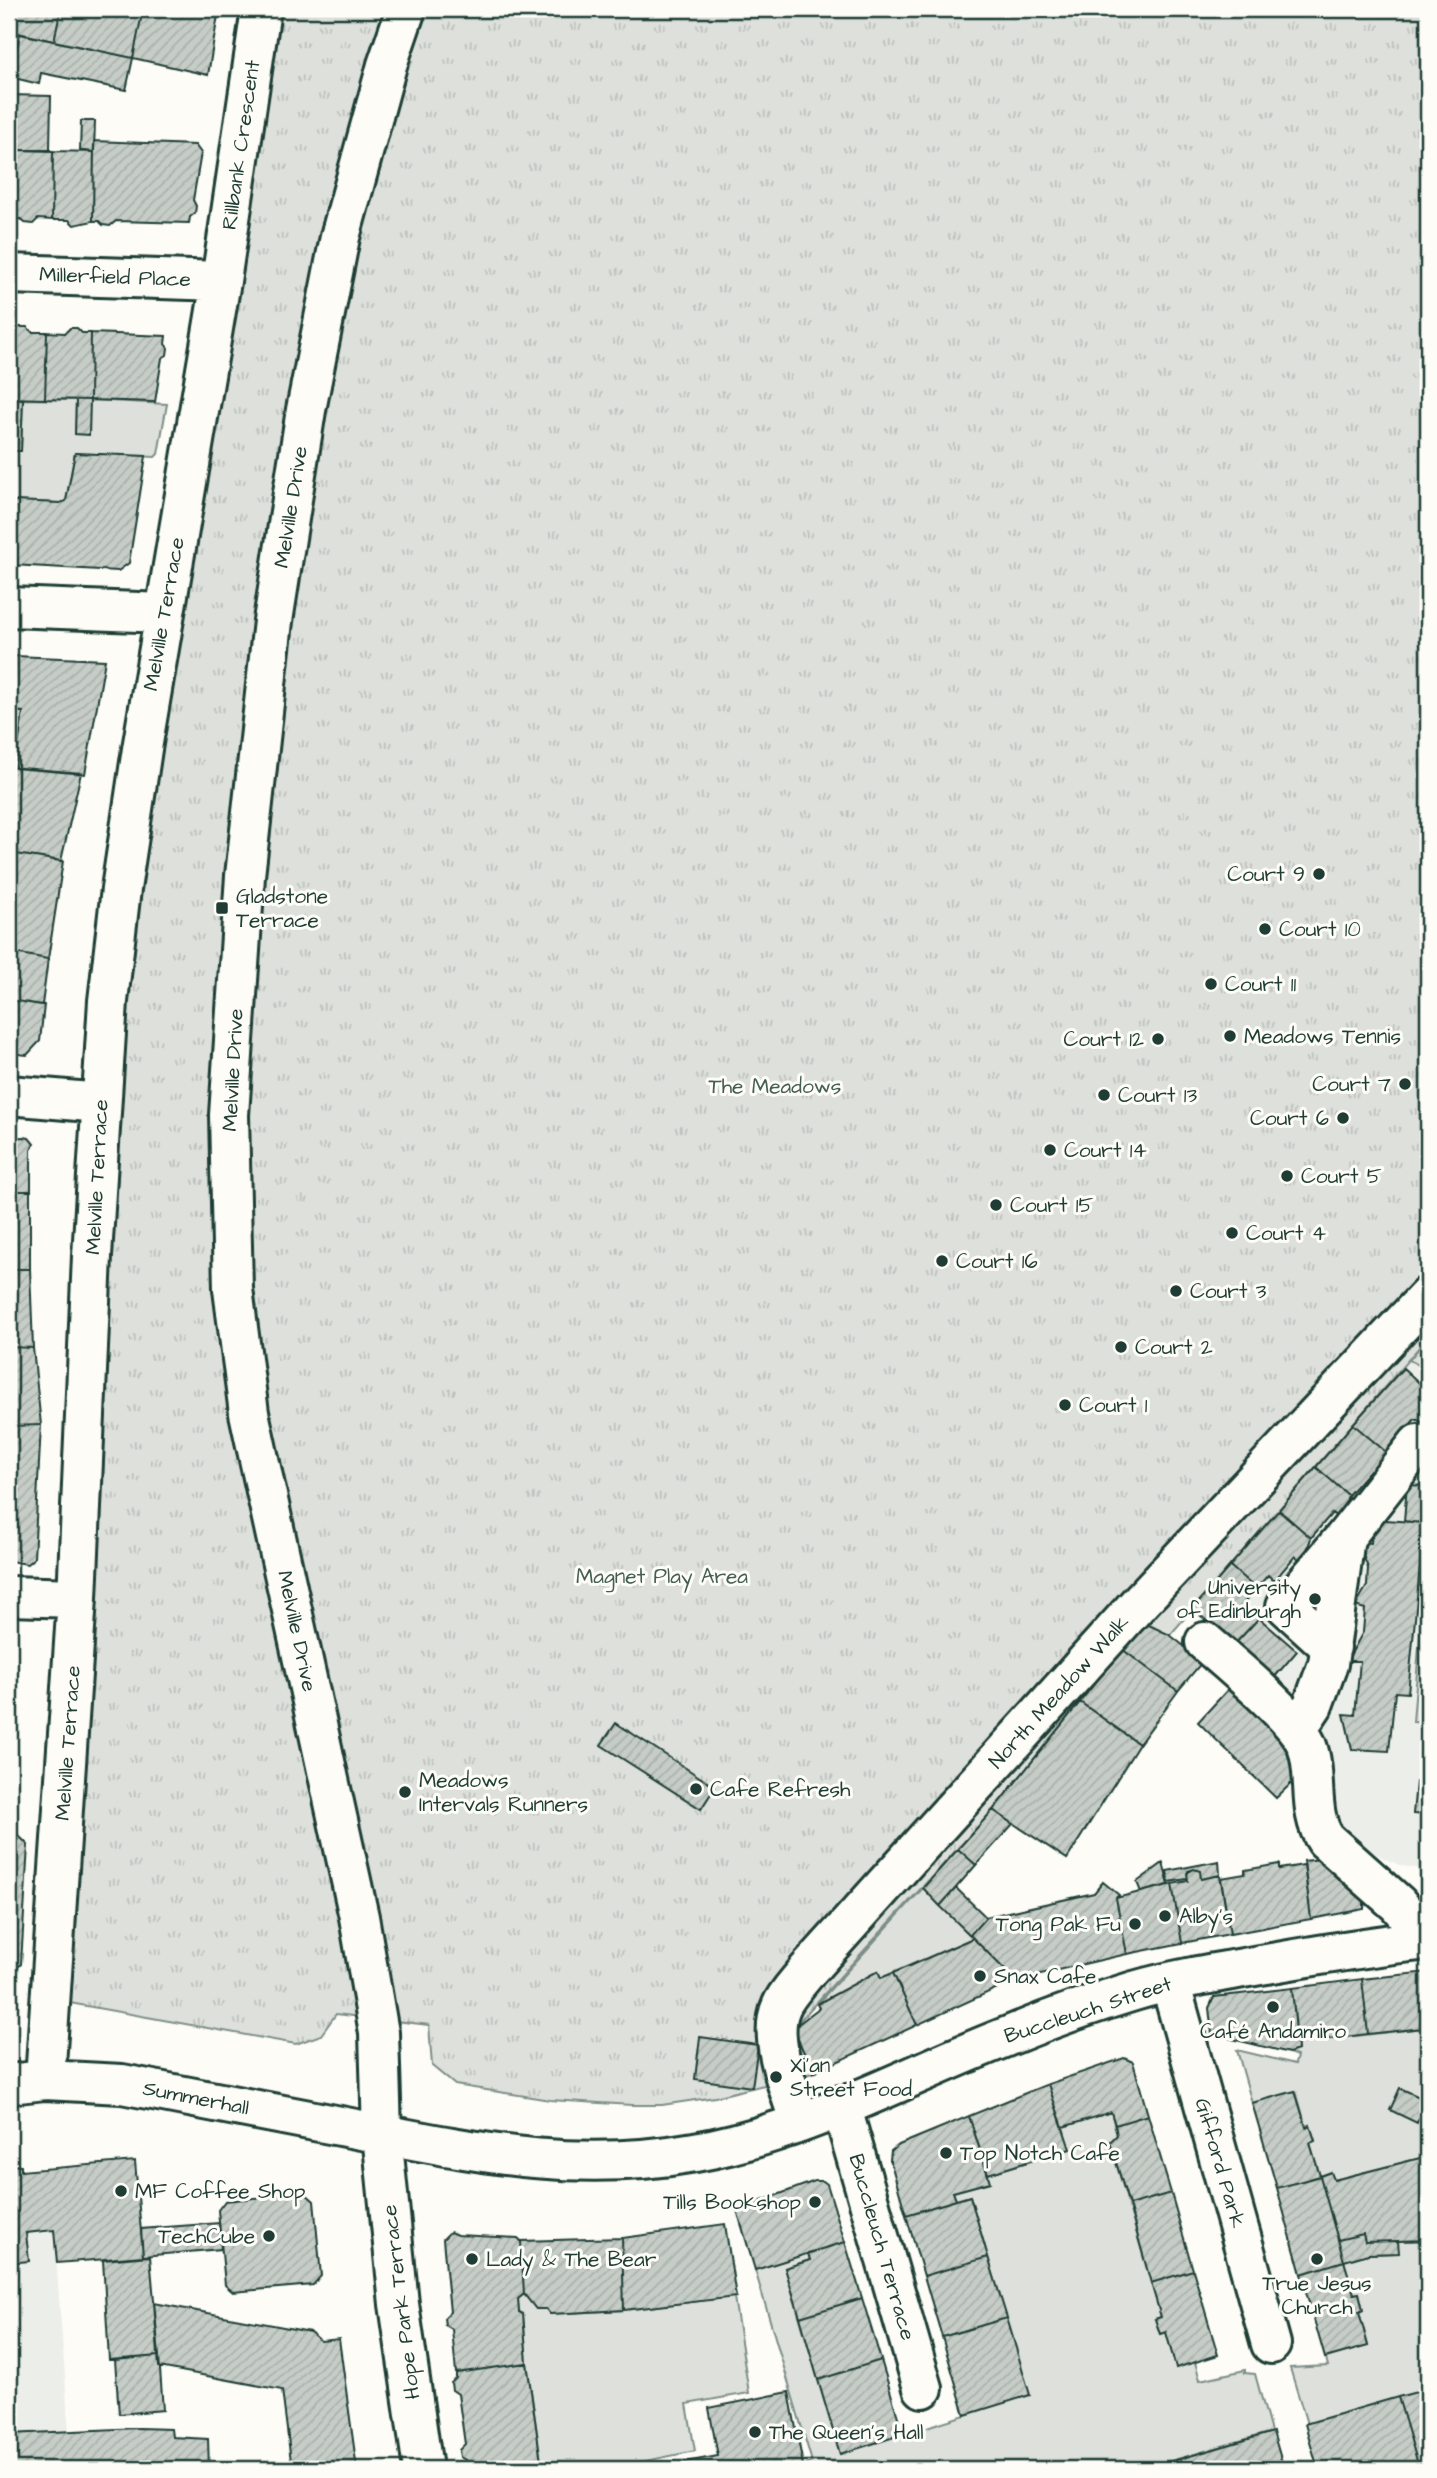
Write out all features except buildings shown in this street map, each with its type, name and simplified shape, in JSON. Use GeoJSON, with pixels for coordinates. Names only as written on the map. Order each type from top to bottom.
{"type":"FeatureCollection","features":[{"type":"Feature","properties":{"kind":"street","name":"Rillbank Crescent"},"geometry":{"type":"LineString","coordinates":[[221,281],[261,9]]}},
{"type":"Feature","properties":{"kind":"street","name":"Melville Drive"},"geometry":{"type":"LineString","coordinates":[[382,2134],[379,2033],[359,1917],[249,1413],[233,1289],[229,1115],[245,876],[256,769],[273,621],[306,410],[340,237],[387,65],[406,9]]}},
{"type":"Feature","properties":{"kind":"street","name":"Millerfield Place"},"geometry":{"type":"LineString","coordinates":[[9,274],[221,281]]}},
{"type":"Feature","properties":{"kind":"street","name":"Melville Terrace"},"geometry":{"type":"LineString","coordinates":[[27,2082],[77,1598],[92,1256],[108,1001],[121,889],[221,281]]}},
{"type":"Feature","properties":{"kind":"street"},"geometry":{"type":"LineString","coordinates":[[9,607],[165,613]]}},
{"type":"Feature","properties":{"kind":"street"},"geometry":{"type":"LineString","coordinates":[[9,1095],[101,1103]]}},
{"type":"Feature","properties":{"kind":"street","name":"North Meadow Walk"},"geometry":{"type":"LineString","coordinates":[[800,2123],[777,2042],[776,2023],[781,2006],[800,1980],[1140,1602],[1428,1296]]}},
{"type":"Feature","properties":{"kind":"street"},"geometry":{"type":"LineString","coordinates":[[1297,1729],[1322,1683],[1331,1647],[1345,1537],[1419,1444],[1428,1445]]}},
{"type":"Feature","properties":{"kind":"street"},"geometry":{"type":"LineString","coordinates":[[9,1596],[77,1598]]}},
{"type":"Feature","properties":{"kind":"street"},"geometry":{"type":"LineString","coordinates":[[1205,1642],[1297,1729],[1308,1750],[1316,1819],[1321,1832],[1326,1840],[1398,1904],[1422,1940]]}},
{"type":"Feature","properties":{"kind":"street","name":"Buccleuch Street"},"geometry":{"type":"LineString","coordinates":[[800,2123],[1008,2036],[1133,1992],[1170,1982],[1337,1951],[1422,1940]]}},
{"type":"Feature","properties":{"kind":"street","name":"Gifford Park"},"geometry":{"type":"LineString","coordinates":[[1170,1982],[1271,2344]]}},
{"type":"Feature","properties":{"kind":"street","name":"Summerhall"},"geometry":{"type":"LineString","coordinates":[[27,2082],[122,2084],[481,2154],[548,2161],[590,2161],[695,2152],[761,2136],[800,2123]]}},
{"type":"Feature","properties":{"kind":"street","name":"Buccleuch Terrace"},"geometry":{"type":"LineString","coordinates":[[841,2105],[923,2388]]}},
{"type":"Feature","properties":{"kind":"street","name":"Hope Park Terrace"},"geometry":{"type":"LineString","coordinates":[[382,2134],[399,2304],[423,2469]]}},
{"type":"Feature","properties":{"kind":"shaded area","name":"University of Edinburgh"},"geometry":{"type":"Polygon","coordinates":[[[1428,1337],[1428,1870],[1403,1866],[1385,1859],[1371,1851],[1343,1827],[1333,1815],[1326,1770],[1326,1734],[1319,1721],[1193,1609],[1428,1337]]]}},
{"type":"Feature","properties":{"kind":"shaded area"},"geometry":{"type":"Polygon","coordinates":[[[54,2230],[69,2431],[9,2434],[9,2263],[29,2261],[26,2233],[54,2230]]]}},
{"type":"Feature","properties":{"kind":"green space","name":"The Meadows"},"geometry":{"type":"Polygon","coordinates":[[[278,9],[1428,9],[1428,1337],[1170,1635],[1149,1626],[1131,1637],[993,1810],[793,2028],[813,2073],[715,2097],[662,2105],[632,2105],[550,2100],[455,2085],[432,2066],[429,2025],[336,2014],[321,2035],[296,2044],[64,2002],[133,888],[278,9]]]}},
{"type":"Feature","properties":{"kind":"green space"},"geometry":{"type":"Polygon","coordinates":[[[23,399],[76,400],[75,434],[90,400],[167,404],[158,454],[155,457],[75,453],[66,501],[9,501],[9,451],[21,451],[23,399]]]}},
{"type":"Feature","properties":{"kind":"green space"},"geometry":{"type":"Polygon","coordinates":[[[12,711],[23,712],[15,768],[9,767],[9,720],[12,720],[12,711]]]}},
{"type":"Feature","properties":{"kind":"green space"},"geometry":{"type":"Polygon","coordinates":[[[1428,1337],[1428,1370],[1409,1360],[1428,1337]]]}},
{"type":"Feature","properties":{"kind":"green space"},"geometry":{"type":"Polygon","coordinates":[[[1428,1534],[1428,1723],[1413,1722],[1428,1534]]]}},
{"type":"Feature","properties":{"kind":"green space"},"geometry":{"type":"Polygon","coordinates":[[[923,1888],[973,1938],[881,1978],[878,1972],[817,2004],[923,1888]]]}},
{"type":"Feature","properties":{"kind":"green space"},"geometry":{"type":"Polygon","coordinates":[[[1422,2018],[1428,2018],[1428,2156],[1334,2180],[1331,2173],[1320,2176],[1310,2143],[1315,2140],[1310,2126],[1306,2127],[1296,2091],[1252,2103],[1237,2050],[1295,2064],[1297,2056],[1289,2053],[1298,2050],[1297,2043],[1422,2028],[1422,2018]]]}},
{"type":"Feature","properties":{"kind":"green space"},"geometry":{"type":"Polygon","coordinates":[[[1111,2112],[1117,2135],[1110,2142],[1161,2317],[1155,2319],[1160,2334],[1166,2332],[1176,2367],[1195,2362],[1200,2380],[1245,2370],[1245,2373],[1255,2374],[1271,2432],[1143,2469],[795,2469],[812,2462],[755,2270],[808,2253],[810,2260],[785,2268],[840,2454],[1029,2395],[970,2196],[956,2200],[953,2192],[989,2182],[988,2174],[1069,2149],[1063,2127],[1111,2112]]]}},
{"type":"Feature","properties":{"kind":"green space"},"geometry":{"type":"Polygon","coordinates":[[[1428,2240],[1428,2389],[1307,2424],[1290,2368],[1328,2366],[1326,2358],[1368,2345],[1359,2312],[1363,2310],[1359,2293],[1354,2294],[1344,2261],[1368,2254],[1398,2253],[1398,2241],[1428,2240]]]}},
{"type":"Feature","properties":{"kind":"green space"},"geometry":{"type":"Polygon","coordinates":[[[524,2294],[536,2309],[546,2309],[550,2314],[624,2310],[734,2297],[749,2393],[687,2404],[695,2451],[616,2469],[542,2469],[523,2314],[519,2312],[518,2299],[524,2294]]]}},
{"type":"Feature","properties":{"kind":"place","name":"Court 9"},"geometry":{"type":"Point","coordinates":[1319,874]}},
{"type":"Feature","properties":{"kind":"place","name":"Gladstone Terrace"},"geometry":{"type":"Point","coordinates":[222,908]}},
{"type":"Feature","properties":{"kind":"place","name":"Court 10"},"geometry":{"type":"Point","coordinates":[1265,929]}},
{"type":"Feature","properties":{"kind":"place","name":"Court 11"},"geometry":{"type":"Point","coordinates":[1211,984]}},
{"type":"Feature","properties":{"kind":"place","name":"Meadows Tennis"},"geometry":{"type":"Point","coordinates":[1230,1036]}},
{"type":"Feature","properties":{"kind":"place","name":"Court 12"},"geometry":{"type":"Point","coordinates":[1158,1039]}},
{"type":"Feature","properties":{"kind":"place","name":"Court 7"},"geometry":{"type":"Point","coordinates":[1405,1084]}},
{"type":"Feature","properties":{"kind":"place","name":"Court 13"},"geometry":{"type":"Point","coordinates":[1104,1095]}},
{"type":"Feature","properties":{"kind":"place","name":"Court 6"},"geometry":{"type":"Point","coordinates":[1343,1118]}},
{"type":"Feature","properties":{"kind":"place","name":"Court 14"},"geometry":{"type":"Point","coordinates":[1050,1150]}},
{"type":"Feature","properties":{"kind":"place","name":"Court 5"},"geometry":{"type":"Point","coordinates":[1287,1176]}},
{"type":"Feature","properties":{"kind":"place","name":"Court 15"},"geometry":{"type":"Point","coordinates":[996,1205]}},
{"type":"Feature","properties":{"kind":"place","name":"Court 4"},"geometry":{"type":"Point","coordinates":[1232,1233]}},
{"type":"Feature","properties":{"kind":"place","name":"Court 16"},"geometry":{"type":"Point","coordinates":[942,1261]}},
{"type":"Feature","properties":{"kind":"place","name":"Court 3"},"geometry":{"type":"Point","coordinates":[1176,1291]}},
{"type":"Feature","properties":{"kind":"place","name":"Court 2"},"geometry":{"type":"Point","coordinates":[1121,1347]}},
{"type":"Feature","properties":{"kind":"place","name":"Court 1"},"geometry":{"type":"Point","coordinates":[1065,1405]}},
{"type":"Feature","properties":{"kind":"place","name":"University of Edinburgh"},"geometry":{"type":"Point","coordinates":[1315,1599]}},
{"type":"Feature","properties":{"kind":"place","name":"Cafe Refresh"},"geometry":{"type":"Point","coordinates":[696,1789]}},
{"type":"Feature","properties":{"kind":"place","name":"Meadows Intervals Runners"},"geometry":{"type":"Point","coordinates":[405,1792]}},
{"type":"Feature","properties":{"kind":"place","name":"Alby's"},"geometry":{"type":"Point","coordinates":[1165,1916]}},
{"type":"Feature","properties":{"kind":"place","name":"Tong Pak Fu"},"geometry":{"type":"Point","coordinates":[1135,1924]}},
{"type":"Feature","properties":{"kind":"place","name":"Snax Cafe"},"geometry":{"type":"Point","coordinates":[980,1976]}},
{"type":"Feature","properties":{"kind":"place","name":"Café Andamiro"},"geometry":{"type":"Point","coordinates":[1273,2007]}},
{"type":"Feature","properties":{"kind":"place","name":"Xi’an Street Food"},"geometry":{"type":"Point","coordinates":[776,2077]}},
{"type":"Feature","properties":{"kind":"place","name":"Top Notch Cafe"},"geometry":{"type":"Point","coordinates":[946,2153]}},
{"type":"Feature","properties":{"kind":"place","name":"MF Coffee Shop"},"geometry":{"type":"Point","coordinates":[121,2191]}},
{"type":"Feature","properties":{"kind":"place","name":"Tills Bookshop"},"geometry":{"type":"Point","coordinates":[815,2202]}},
{"type":"Feature","properties":{"kind":"place","name":"TechCube"},"geometry":{"type":"Point","coordinates":[269,2236]}},
{"type":"Feature","properties":{"kind":"place","name":"Lady & The Bear"},"geometry":{"type":"Point","coordinates":[472,2259]}},
{"type":"Feature","properties":{"kind":"place","name":"True Jesus Church"},"geometry":{"type":"Point","coordinates":[1317,2259]}},
{"type":"Feature","properties":{"kind":"place","name":"The Queen's Hall"},"geometry":{"type":"Point","coordinates":[755,2432]}},
{"type":"Feature","properties":{"kind":"park label","name":"Magnet Play Area"},"geometry":{"type":"Point","coordinates":[662,1576]}}]}
